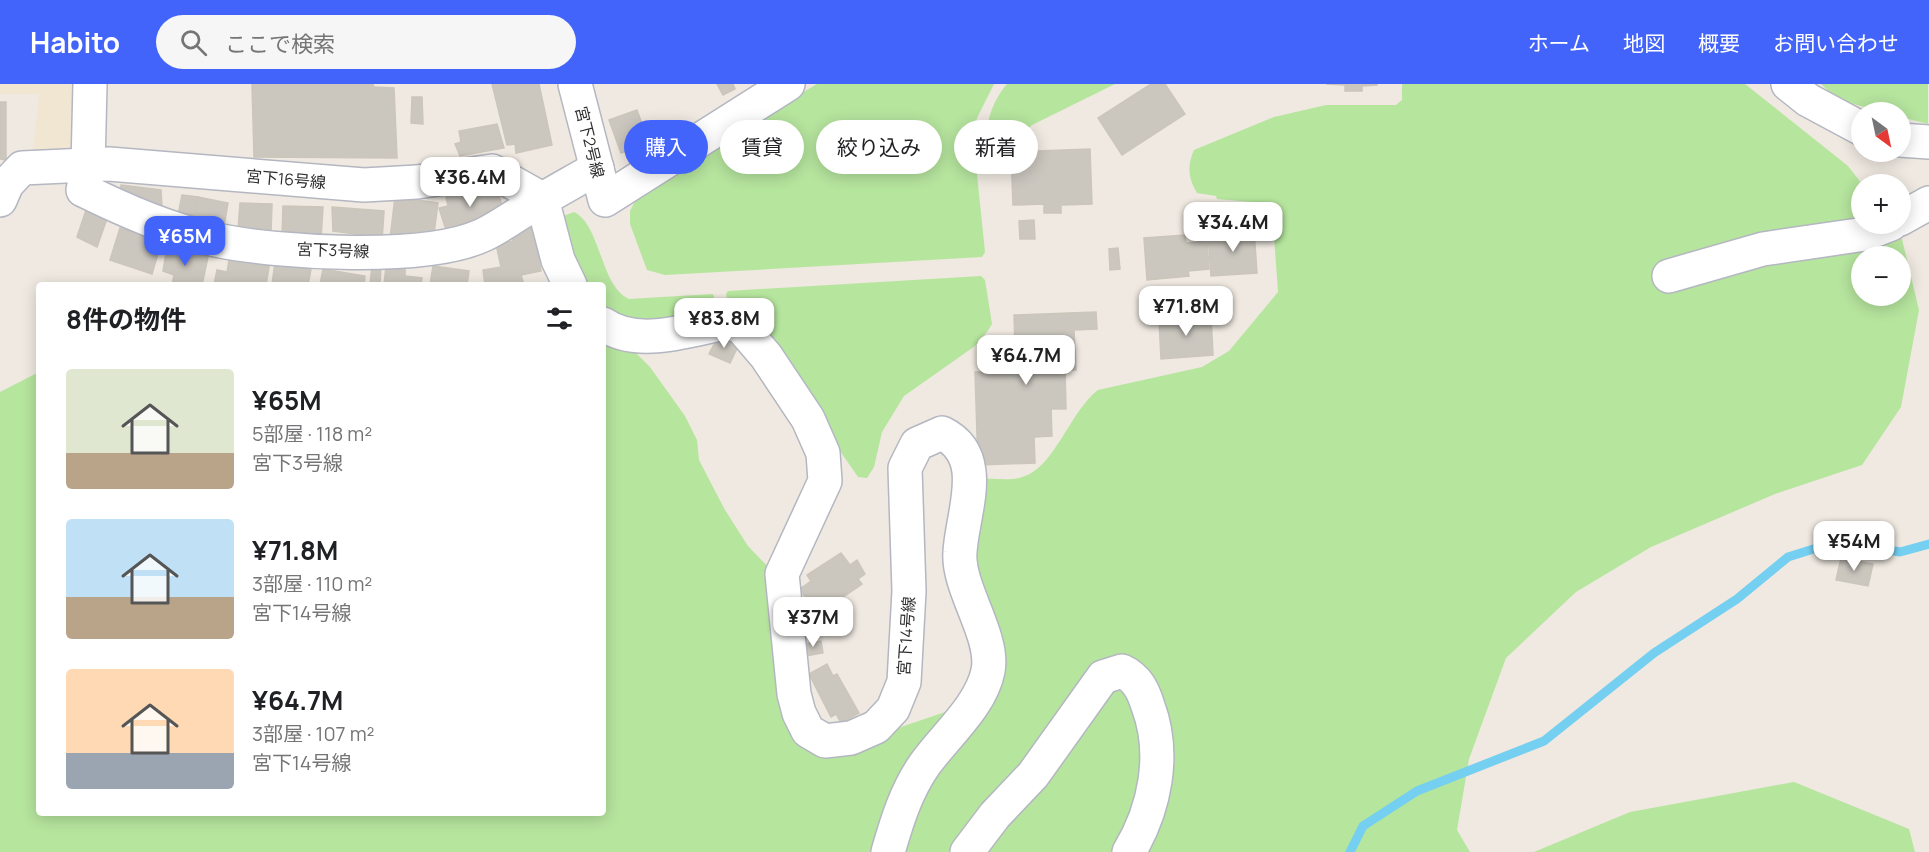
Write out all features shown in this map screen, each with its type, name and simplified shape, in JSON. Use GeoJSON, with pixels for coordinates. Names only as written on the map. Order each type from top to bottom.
{"type":"FeatureCollection","features":[{"type":"Feature","properties":{"kind":"street"},"geometry":{"type":"LineString","coordinates":[[88,166],[90,84]]}},
{"type":"Feature","properties":{"kind":"street","name":"宮下2号線"},"geometry":{"type":"LineString","coordinates":[[575,84],[605,200],[788,84]]}},
{"type":"Feature","properties":{"kind":"street"},"geometry":{"type":"LineString","coordinates":[[1788,84],[1808,100],[1851,123]]}},
{"type":"Feature","properties":{"kind":"street"},"geometry":{"type":"LineString","coordinates":[[1911,141],[1929,142]]}},
{"type":"Feature","properties":{"kind":"street","name":"宮下16号線"},"geometry":{"type":"LineString","coordinates":[[0,200],[7,184],[22,168],[109,164],[364,185],[417,182],[492,171],[542,199]]}},
{"type":"Feature","properties":{"kind":"street","name":"宮下3号線"},"geometry":{"type":"LineString","coordinates":[[88,166],[83,190],[157,224],[216,240],[281,248],[406,252],[451,246],[483,235],[597,168]]}},
{"type":"Feature","properties":{"kind":"street"},"geometry":{"type":"LineString","coordinates":[[542,199],[558,260],[569,282]]}},
{"type":"Feature","properties":{"kind":"street"},"geometry":{"type":"LineString","coordinates":[[1911,213],[1929,203]]}},
{"type":"Feature","properties":{"kind":"street"},"geometry":{"type":"LineString","coordinates":[[1670,276],[1763,249],[1865,234]]}},
{"type":"Feature","properties":{"kind":"street","name":"宮下14号線"},"geometry":{"type":"LineString","coordinates":[[606,325],[629,335],[651,337],[730,322],[742,328],[766,356],[808,419],[822,453],[825,481],[782,574],[797,703],[808,732],[825,741],[851,738],[876,726],[893,709],[904,682],[909,591],[905,468],[917,444],[942,433],[956,440],[961,448],[970,482],[960,553],[962,575],[985,641],[988,670],[978,697],[924,766],[908,792],[888,852]]}},
{"type":"Feature","properties":{"kind":"street"},"geometry":{"type":"LineString","coordinates":[[967,852],[995,815],[1033,775],[1103,678],[1122,671],[1134,677],[1145,696],[1156,728],[1158,758],[1153,797],[1129,852]]}},
{"type":"Feature","properties":{"kind":"shaded area"},"geometry":{"type":"Polygon","coordinates":[[[0,84],[82,84],[80,160],[32,162],[39,94],[0,94],[0,84]]]}},
{"type":"Feature","properties":{"kind":"green space"},"geometry":{"type":"Polygon","coordinates":[[[817,84],[994,84],[977,120],[954,120],[954,174],[977,174],[985,252],[982,257],[665,275],[647,270],[630,224],[630,211],[638,195],[670,174],[708,174],[708,149],[714,145],[720,141],[720,174],[804,174],[804,120],[756,120],[817,84]]]}},
{"type":"Feature","properties":{"kind":"green space"},"geometry":{"type":"Polygon","coordinates":[[[1007,84],[1115,84],[1038,122],[1038,120],[989,120],[993,106],[1007,84]]]}},
{"type":"Feature","properties":{"kind":"green space"},"geometry":{"type":"Polygon","coordinates":[[[1402,84],[1745,84],[1848,166],[1854,174],[1851,174],[1851,234],[1901,235],[1904,246],[1851,246],[1851,306],[1911,306],[1911,277],[1919,310],[1901,407],[1862,465],[1775,494],[1651,547],[1576,592],[1506,658],[1469,759],[1457,830],[1470,852],[0,852],[0,392],[36,374],[36,816],[606,816],[606,338],[637,354],[650,367],[685,416],[697,440],[699,460],[725,510],[748,546],[772,571],[784,708],[866,739],[983,699],[968,571],[985,479],[1018,478],[1033,472],[1053,451],[1079,411],[1098,390],[1202,367],[1229,351],[1278,292],[1272,209],[1264,203],[1217,199],[1216,196],[1197,193],[1190,172],[1190,161],[1194,150],[1274,117],[1326,105],[1396,105],[1402,100],[1402,84]]]}},
{"type":"Feature","properties":{"kind":"green space"},"geometry":{"type":"Polygon","coordinates":[[[1821,84],[1928,84],[1928,124],[1911,120],[1911,102],[1851,103],[1838,100],[1821,84]]]}},
{"type":"Feature","properties":{"kind":"green space"},"geometry":{"type":"Polygon","coordinates":[[[574,212],[583,219],[596,242],[612,282],[619,292],[629,299],[713,294],[720,313],[649,330],[606,317],[606,282],[577,282],[558,218],[574,212]]]}},
{"type":"Feature","properties":{"kind":"green space"},"geometry":{"type":"Polygon","coordinates":[[[981,276],[985,280],[992,324],[975,346],[904,396],[882,432],[874,467],[867,478],[858,477],[813,412],[730,314],[726,294],[728,291],[981,276]]]}},
{"type":"Feature","properties":{"kind":"green space"},"geometry":{"type":"Polygon","coordinates":[[[1794,782],[1909,829],[1915,852],[1534,852],[1630,812],[1794,782]]]}},
{"type":"Feature","properties":{"kind":"building"},"geometry":{"type":"Polygon","coordinates":[[[252,84],[373,84],[374,87],[394,88],[397,158],[254,157],[252,84]]]}},
{"type":"Feature","properties":{"kind":"building"},"geometry":{"type":"Polygon","coordinates":[[[492,84],[539,84],[552,145],[516,153],[515,144],[507,145],[492,84]]]}},
{"type":"Feature","properties":{"kind":"building"},"geometry":{"type":"Polygon","coordinates":[[[717,84],[733,84],[735,89],[723,95],[717,84]]]}},
{"type":"Feature","properties":{"kind":"building"},"geometry":{"type":"Polygon","coordinates":[[[1151,84],[1165,84],[1185,114],[1122,155],[1098,118],[1151,84]]]}},
{"type":"Feature","properties":{"kind":"building"},"geometry":{"type":"Polygon","coordinates":[[[1326,84],[1377,85],[1362,86],[1362,91],[1345,91],[1345,85],[1326,84]]]}},
{"type":"Feature","properties":{"kind":"building"},"geometry":{"type":"Polygon","coordinates":[[[412,97],[422,97],[423,124],[411,123],[412,97]]]}},
{"type":"Feature","properties":{"kind":"building"},"geometry":{"type":"Polygon","coordinates":[[[0,102],[6,102],[6,160],[0,159],[0,102]]]}},
{"type":"Feature","properties":{"kind":"building"},"geometry":{"type":"Polygon","coordinates":[[[637,110],[641,120],[624,120],[624,152],[621,153],[609,120],[637,110]]]}},
{"type":"Feature","properties":{"kind":"building"},"geometry":{"type":"Polygon","coordinates":[[[497,124],[504,148],[460,156],[455,144],[461,142],[459,131],[497,124]]]}},
{"type":"Feature","properties":{"kind":"building"},"geometry":{"type":"Polygon","coordinates":[[[1090,149],[1092,204],[1061,205],[1061,213],[1044,213],[1044,204],[1013,205],[1012,174],[1038,174],[1038,151],[1090,149]]]}},
{"type":"Feature","properties":{"kind":"building"},"geometry":{"type":"Polygon","coordinates":[[[495,183],[504,212],[463,223],[466,232],[448,236],[439,208],[448,206],[446,197],[495,183]]]}},
{"type":"Feature","properties":{"kind":"building"},"geometry":{"type":"Polygon","coordinates":[[[121,185],[161,190],[162,208],[120,192],[121,185]]]}},
{"type":"Feature","properties":{"kind":"building"},"geometry":{"type":"Polygon","coordinates":[[[182,195],[198,197],[194,218],[178,215],[182,195]]]}},
{"type":"Feature","properties":{"kind":"building"},"geometry":{"type":"Polygon","coordinates":[[[198,197],[228,203],[224,226],[193,222],[198,197]]]}},
{"type":"Feature","properties":{"kind":"building"},"geometry":{"type":"Polygon","coordinates":[[[395,197],[438,203],[433,241],[390,239],[395,197]]]}},
{"type":"Feature","properties":{"kind":"building"},"geometry":{"type":"Polygon","coordinates":[[[240,203],[272,204],[271,233],[238,230],[240,203]]]}},
{"type":"Feature","properties":{"kind":"building"},"geometry":{"type":"Polygon","coordinates":[[[283,206],[323,207],[321,239],[282,236],[283,206]]]}},
{"type":"Feature","properties":{"kind":"building"},"geometry":{"type":"Polygon","coordinates":[[[87,207],[108,216],[97,247],[77,237],[87,207]]]}},
{"type":"Feature","properties":{"kind":"building"},"geometry":{"type":"Polygon","coordinates":[[[332,207],[384,211],[382,242],[355,242],[355,234],[333,231],[332,207]]]}},
{"type":"Feature","properties":{"kind":"building"},"geometry":{"type":"Polygon","coordinates":[[[1034,220],[1035,239],[1020,239],[1019,221],[1034,220]]]}},
{"type":"Feature","properties":{"kind":"building"},"geometry":{"type":"Polygon","coordinates":[[[120,228],[162,240],[152,274],[110,260],[120,228]]]}},
{"type":"Feature","properties":{"kind":"building"},"geometry":{"type":"Polygon","coordinates":[[[533,228],[541,271],[521,275],[523,282],[485,282],[483,270],[501,267],[496,244],[513,241],[511,232],[533,228]]]}},
{"type":"Feature","properties":{"kind":"building"},"geometry":{"type":"Polygon","coordinates":[[[1254,230],[1257,273],[1211,276],[1208,233],[1254,230]]]}},
{"type":"Feature","properties":{"kind":"building"},"geometry":{"type":"Polygon","coordinates":[[[1185,235],[1186,243],[1207,241],[1209,269],[1188,271],[1189,276],[1147,280],[1144,238],[1185,235]]]}},
{"type":"Feature","properties":{"kind":"building"},"geometry":{"type":"Polygon","coordinates":[[[167,247],[208,257],[203,282],[173,282],[174,275],[163,271],[167,247]]]}},
{"type":"Feature","properties":{"kind":"building"},"geometry":{"type":"Polygon","coordinates":[[[1118,248],[1120,269],[1110,270],[1109,249],[1118,248]]]}},
{"type":"Feature","properties":{"kind":"building"},"geometry":{"type":"Polygon","coordinates":[[[230,254],[270,261],[266,282],[215,282],[217,270],[227,272],[230,254]]]}},
{"type":"Feature","properties":{"kind":"building"},"geometry":{"type":"Polygon","coordinates":[[[275,262],[311,269],[309,282],[272,282],[275,262]]]}},
{"type":"Feature","properties":{"kind":"building"},"geometry":{"type":"Polygon","coordinates":[[[372,266],[381,266],[380,282],[370,282],[372,266]]]}},
{"type":"Feature","properties":{"kind":"building"},"geometry":{"type":"Polygon","coordinates":[[[386,266],[405,267],[405,276],[422,278],[421,282],[384,282],[386,266]]]}},
{"type":"Feature","properties":{"kind":"building"},"geometry":{"type":"Polygon","coordinates":[[[433,266],[469,271],[467,282],[430,282],[433,266]]]}},
{"type":"Feature","properties":{"kind":"building"},"geometry":{"type":"Polygon","coordinates":[[[323,269],[365,276],[364,282],[321,282],[323,269]]]}},
{"type":"Feature","properties":{"kind":"building"},"geometry":{"type":"Polygon","coordinates":[[[1096,312],[1097,329],[1074,330],[1076,370],[1065,370],[1066,409],[1051,409],[1052,436],[1034,437],[1035,463],[978,465],[975,372],[990,372],[989,347],[1015,346],[1014,315],[1096,312]]]}},
{"type":"Feature","properties":{"kind":"building"},"geometry":{"type":"Polygon","coordinates":[[[1211,316],[1213,355],[1161,359],[1159,320],[1211,316]]]}},
{"type":"Feature","properties":{"kind":"building"},"geometry":{"type":"Polygon","coordinates":[[[719,335],[739,344],[730,363],[709,354],[719,335]]]}},
{"type":"Feature","properties":{"kind":"building"},"geometry":{"type":"Polygon","coordinates":[[[841,553],[850,565],[857,560],[865,574],[858,579],[862,584],[817,615],[800,589],[811,581],[807,575],[841,553]]]}},
{"type":"Feature","properties":{"kind":"building"},"geometry":{"type":"Polygon","coordinates":[[[1841,558],[1873,564],[1868,586],[1836,580],[1841,558]]]}},
{"type":"Feature","properties":{"kind":"building"},"geometry":{"type":"Polygon","coordinates":[[[821,641],[823,653],[806,656],[803,644],[821,641]]]}},
{"type":"Feature","properties":{"kind":"building"},"geometry":{"type":"Polygon","coordinates":[[[827,664],[833,676],[837,674],[859,713],[841,723],[836,714],[831,717],[809,674],[827,664]]]}},
{"type":"Feature","properties":{"kind":"waterway"},"geometry":{"type":"LineString","coordinates":[[1350,852],[1363,826],[1417,791],[1544,741],[1654,653],[1737,599],[1788,557],[1839,541],[1900,552],[1929,544]]}}]}
